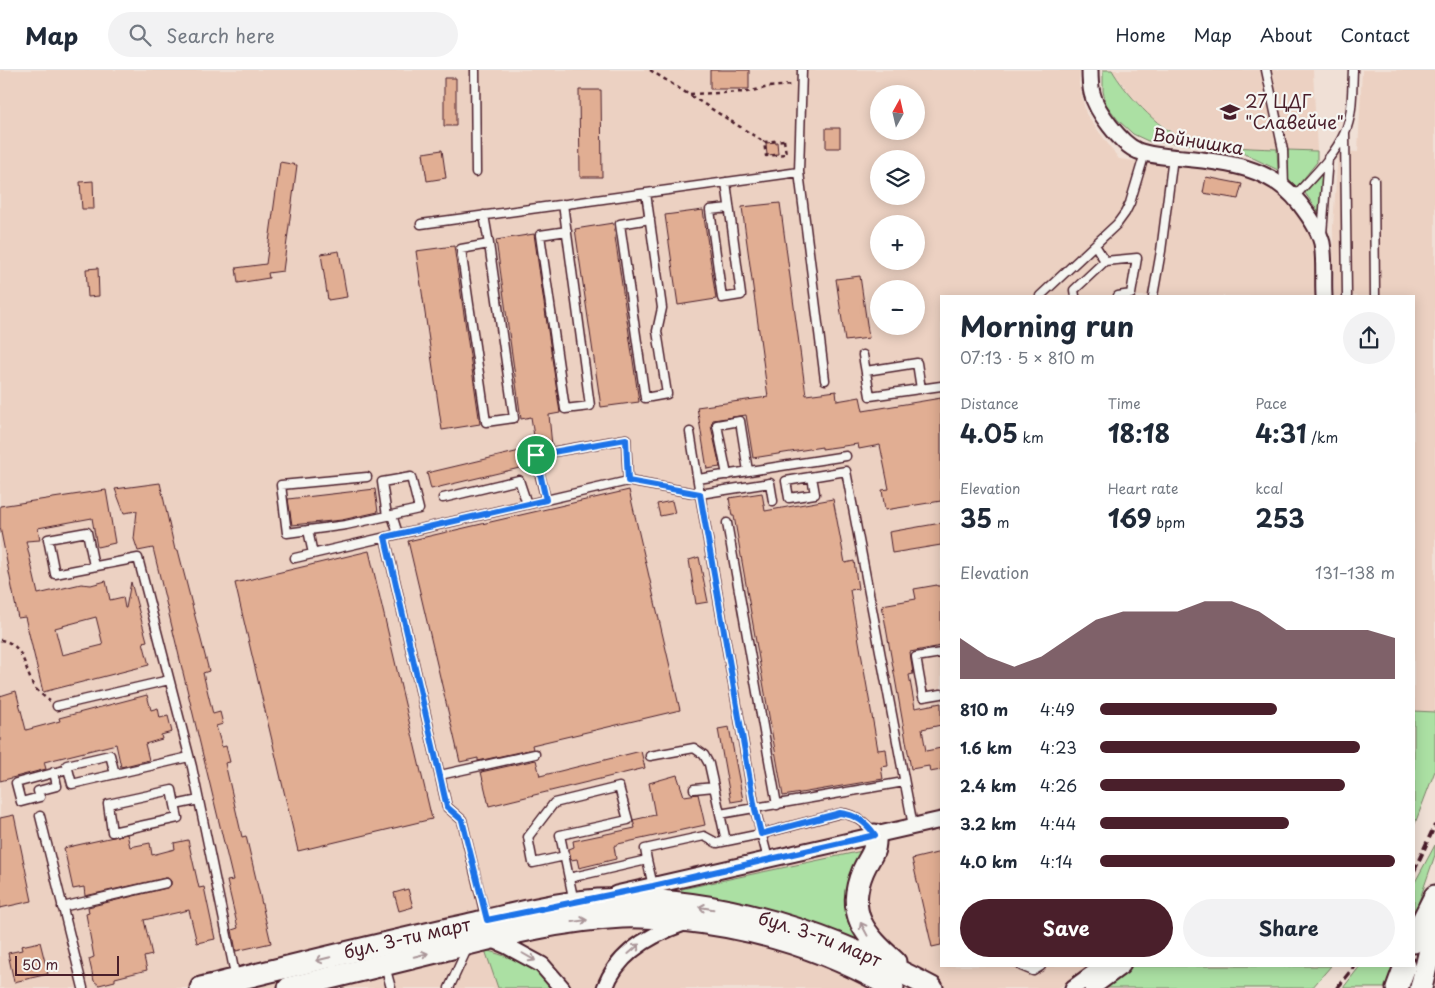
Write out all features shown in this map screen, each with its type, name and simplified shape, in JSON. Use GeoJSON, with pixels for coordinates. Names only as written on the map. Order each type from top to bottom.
{"type":"FeatureCollection","features":[{"type":"Feature","properties":{"kind":"main road"},"geometry":{"type":"LineString","coordinates":[[875,835],[875,849],[862,873],[857,891],[859,918],[865,932],[902,982]]}},
{"type":"Feature","properties":{"kind":"main road"},"geometry":{"type":"LineString","coordinates":[[1415,939],[1435,896]]}},
{"type":"Feature","properties":{"kind":"main road","name":"бул. 3-ти март"},"geometry":{"type":"LineString","coordinates":[[289,988],[391,963],[467,934],[574,902],[598,900],[660,902],[697,906],[784,924],[841,945],[902,982]]}},
{"type":"Feature","properties":{"kind":"main road","name":"бул. 3-ти март"},"geometry":{"type":"LineString","coordinates":[[467,934],[525,929],[599,919],[653,917],[689,921],[731,926],[806,946],[843,962],[902,982],[932,988]]}},
{"type":"Feature","properties":{"kind":"main road"},"geometry":{"type":"LineString","coordinates":[[1421,988],[1435,929]]}},
{"type":"Feature","properties":{"kind":"main road","name":"бул. 3-ти март"},"geometry":{"type":"LineString","coordinates":[[201,988],[391,963]]}},
{"type":"Feature","properties":{"kind":"main road"},"geometry":{"type":"LineString","coordinates":[[1397,988],[1405,967]]}},
{"type":"Feature","properties":{"kind":"main road"},"geometry":{"type":"LineString","coordinates":[[1434,988],[1435,982]]}},
{"type":"Feature","properties":{"kind":"street","name":"Войнишка"},"geometry":{"type":"LineString","coordinates":[[1090,70],[1092,93],[1098,106],[1110,125],[1132,147],[1146,153],[1233,164],[1254,170],[1289,192],[1314,224],[1322,243],[1324,295]]}},
{"type":"Feature","properties":{"kind":"street"},"geometry":{"type":"LineString","coordinates":[[574,902],[653,886],[940,820]]}},
{"type":"Feature","properties":{"kind":"street"},"geometry":{"type":"LineString","coordinates":[[605,988],[616,967],[634,948],[663,930],[689,921]]}},
{"type":"Feature","properties":{"kind":"street"},"geometry":{"type":"LineString","coordinates":[[467,934],[507,946],[542,965],[562,988]]}},
{"type":"Feature","properties":{"kind":"street"},"geometry":{"type":"LineString","coordinates":[[1073,988],[1102,967]]}},
{"type":"Feature","properties":{"kind":"street"},"geometry":{"type":"LineString","coordinates":[[1092,988],[1121,967]]}},
{"type":"Feature","properties":{"kind":"lane"},"geometry":{"type":"LineString","coordinates":[[475,70],[476,172]]}},
{"type":"Feature","properties":{"kind":"lane"},"geometry":{"type":"LineString","coordinates":[[802,70],[799,172],[826,380]]}},
{"type":"Feature","properties":{"kind":"lane"},"geometry":{"type":"LineString","coordinates":[[1266,70],[1283,150],[1289,192]]}},
{"type":"Feature","properties":{"kind":"lane"},"geometry":{"type":"LineString","coordinates":[[1347,295],[1346,132],[1352,102],[1353,70]]}},
{"type":"Feature","properties":{"kind":"lane"},"geometry":{"type":"LineString","coordinates":[[1289,192],[1328,158],[1346,132]]}},
{"type":"Feature","properties":{"kind":"lane"},"geometry":{"type":"LineString","coordinates":[[1041,295],[1126,214],[1146,153]]}},
{"type":"Feature","properties":{"kind":"lane"},"geometry":{"type":"LineString","coordinates":[[1153,295],[1173,157]]}},
{"type":"Feature","properties":{"kind":"lane"},"geometry":{"type":"LineString","coordinates":[[1322,243],[1328,158]]}},
{"type":"Feature","properties":{"kind":"lane"},"geometry":{"type":"LineString","coordinates":[[421,224],[799,172]]}},
{"type":"Feature","properties":{"kind":"lane"},"geometry":{"type":"LineString","coordinates":[[1374,180],[1375,295]]}},
{"type":"Feature","properties":{"kind":"lane"},"geometry":{"type":"LineString","coordinates":[[726,182],[741,295],[722,298],[710,210],[729,208]]}},
{"type":"Feature","properties":{"kind":"lane"},"geometry":{"type":"LineString","coordinates":[[646,193],[650,219],[662,308],[657,331],[667,394],[646,398],[620,224],[650,219]]}},
{"type":"Feature","properties":{"kind":"lane"},"geometry":{"type":"LineString","coordinates":[[563,204],[567,231],[590,406],[565,409],[540,235],[567,231]]}},
{"type":"Feature","properties":{"kind":"lane"},"geometry":{"type":"LineString","coordinates":[[484,215],[514,418],[486,422],[461,248],[488,244]]}},
{"type":"Feature","properties":{"kind":"lane"},"geometry":{"type":"LineString","coordinates":[[1095,245],[1105,261]]}},
{"type":"Feature","properties":{"kind":"lane"},"geometry":{"type":"LineString","coordinates":[[1075,295],[1074,290],[1105,261],[1137,258],[1132,294],[1125,295]]}},
{"type":"Feature","properties":{"kind":"lane"},"geometry":{"type":"LineString","coordinates":[[863,355],[870,396],[940,386]]}},
{"type":"Feature","properties":{"kind":"lane"},"geometry":{"type":"LineString","coordinates":[[866,371],[917,363],[922,389]]}},
{"type":"Feature","properties":{"kind":"lane"},"geometry":{"type":"LineString","coordinates":[[727,475],[717,425],[740,421],[748,471]]}},
{"type":"Feature","properties":{"kind":"lane"},"geometry":{"type":"LineString","coordinates":[[690,432],[755,809],[768,859]]}},
{"type":"Feature","properties":{"kind":"lane"},"geometry":{"type":"LineString","coordinates":[[546,500],[536,455],[626,439],[628,481]]}},
{"type":"Feature","properties":{"kind":"lane"},"geometry":{"type":"LineString","coordinates":[[698,479],[846,456]]}},
{"type":"Feature","properties":{"kind":"lane"},"geometry":{"type":"LineString","coordinates":[[812,476],[846,471],[913,826]]}},
{"type":"Feature","properties":{"kind":"lane"},"geometry":{"type":"LineString","coordinates":[[367,477],[281,485],[287,533],[346,525],[390,515],[419,509],[411,477],[382,482],[390,515],[398,534]]}},
{"type":"Feature","properties":{"kind":"lane"},"geometry":{"type":"LineString","coordinates":[[443,498],[519,480],[527,504]]}},
{"type":"Feature","properties":{"kind":"lane"},"geometry":{"type":"LineString","coordinates":[[296,558],[628,481],[700,494],[770,483],[773,501]]}},
{"type":"Feature","properties":{"kind":"lane"},"geometry":{"type":"LineString","coordinates":[[727,523],[777,805]]}},
{"type":"Feature","properties":{"kind":"lane"},"geometry":{"type":"LineString","coordinates":[[308,530],[313,554]]}},
{"type":"Feature","properties":{"kind":"lane"},"geometry":{"type":"LineString","coordinates":[[94,566],[86,532],[48,539],[55,574],[138,558],[189,758],[237,984]]}},
{"type":"Feature","properties":{"kind":"lane"},"geometry":{"type":"LineString","coordinates":[[385,537],[447,807],[462,820],[467,934],[449,988]]}},
{"type":"Feature","properties":{"kind":"lane"},"geometry":{"type":"LineString","coordinates":[[940,653],[916,657],[923,697],[940,694]]}},
{"type":"Feature","properties":{"kind":"lane"},"geometry":{"type":"LineString","coordinates":[[57,706],[169,680]]}},
{"type":"Feature","properties":{"kind":"lane"},"geometry":{"type":"LineString","coordinates":[[650,756],[694,748],[704,754],[709,764],[726,841]]}},
{"type":"Feature","properties":{"kind":"lane"},"geometry":{"type":"LineString","coordinates":[[440,775],[535,754]]}},
{"type":"Feature","properties":{"kind":"lane"},"geometry":{"type":"LineString","coordinates":[[115,774],[110,755],[67,764],[72,784],[189,758]]}},
{"type":"Feature","properties":{"kind":"lane"},"geometry":{"type":"LineString","coordinates":[[54,772],[58,786],[38,790],[40,797],[21,802],[16,783],[54,772],[68,769]]}},
{"type":"Feature","properties":{"kind":"lane"},"geometry":{"type":"LineString","coordinates":[[720,814],[904,782]]}},
{"type":"Feature","properties":{"kind":"lane"},"geometry":{"type":"LineString","coordinates":[[564,856],[534,863],[528,837],[554,803],[619,787],[628,820],[560,835],[574,902]]}},
{"type":"Feature","properties":{"kind":"lane"},"geometry":{"type":"LineString","coordinates":[[694,789],[714,787]]}},
{"type":"Feature","properties":{"kind":"lane"},"geometry":{"type":"LineString","coordinates":[[172,790],[175,805],[178,818],[112,832],[108,804],[172,790]]}},
{"type":"Feature","properties":{"kind":"lane"},"geometry":{"type":"LineString","coordinates":[[175,805],[198,800]]}},
{"type":"Feature","properties":{"kind":"lane"},"geometry":{"type":"LineString","coordinates":[[653,886],[645,849],[704,836],[717,843],[761,834],[840,813],[858,818],[868,825],[875,835]]}},
{"type":"Feature","properties":{"kind":"lane"},"geometry":{"type":"LineString","coordinates":[[40,816],[83,988]]}},
{"type":"Feature","properties":{"kind":"lane"},"geometry":{"type":"LineString","coordinates":[[569,878],[647,860]]}},
{"type":"Feature","properties":{"kind":"lane"},"geometry":{"type":"LineString","coordinates":[[62,907],[166,883]]}},
{"type":"Feature","properties":{"kind":"lane"},"geometry":{"type":"LineString","coordinates":[[391,963],[398,988]]}},
{"type":"Feature","properties":{"kind":"lane"},"geometry":{"type":"LineString","coordinates":[[1023,967],[1033,972],[1040,967]]}},
{"type":"Feature","properties":{"kind":"path"},"geometry":{"type":"LineString","coordinates":[[650,70],[764,142],[784,140],[786,154],[766,156],[764,142]]}},
{"type":"Feature","properties":{"kind":"path"},"geometry":{"type":"LineString","coordinates":[[688,94],[747,92],[769,87],[802,84]]}},
{"type":"Feature","properties":{"kind":"path"},"geometry":{"type":"LineString","coordinates":[[0,640],[18,648],[34,686],[45,698],[57,706]]}},
{"type":"Feature","properties":{"kind":"shaded area"},"geometry":{"type":"Polygon","coordinates":[[[0,70],[1080,70],[1079,84],[1086,114],[1119,159],[1166,165],[1212,166],[1232,170],[1269,183],[1304,216],[1316,244],[1318,295],[940,295],[940,967],[1089,967],[1059,988],[0,988],[0,70]]]}},
{"type":"Feature","properties":{"kind":"shaded area","name":"27 ЦДГ \"Славейче\""},"geometry":{"type":"Polygon","coordinates":[[[1112,70],[1313,70],[1317,151],[1230,147],[1180,137],[1151,117],[1112,70]]]}},
{"type":"Feature","properties":{"kind":"shaded area"},"geometry":{"type":"Polygon","coordinates":[[[1362,70],[1435,70],[1435,712],[1415,711],[1415,295],[1334,295],[1333,226],[1338,151],[1358,152],[1362,70]]]}},
{"type":"Feature","properties":{"kind":"green space"},"geometry":{"type":"Polygon","coordinates":[[[1103,70],[1112,70],[1124,88],[1142,108],[1172,133],[1216,145],[1277,149],[1278,170],[1230,147],[1148,141],[1133,134],[1118,120],[1106,104],[1103,91],[1103,70]]]}},
{"type":"Feature","properties":{"kind":"green space"},"geometry":{"type":"Polygon","coordinates":[[[1288,150],[1317,151],[1317,162],[1297,187],[1288,178],[1288,150]]]}},
{"type":"Feature","properties":{"kind":"green space"},"geometry":{"type":"Polygon","coordinates":[[[1324,170],[1320,214],[1305,193],[1324,170]]]}},
{"type":"Feature","properties":{"kind":"green space"},"geometry":{"type":"Polygon","coordinates":[[[1415,711],[1435,712],[1435,771],[1415,823],[1415,711]]]}},
{"type":"Feature","properties":{"kind":"green space"},"geometry":{"type":"Polygon","coordinates":[[[1435,845],[1435,855],[1415,913],[1415,882],[1435,845]]]}},
{"type":"Feature","properties":{"kind":"green space"},"geometry":{"type":"Polygon","coordinates":[[[862,851],[862,944],[826,928],[779,914],[678,894],[682,889],[862,851]]]}},
{"type":"Feature","properties":{"kind":"green space"},"geometry":{"type":"Polygon","coordinates":[[[485,950],[522,963],[538,973],[551,988],[498,988],[485,950]]]}},
{"type":"Feature","properties":{"kind":"green space"},"geometry":{"type":"Polygon","coordinates":[[[1132,967],[1330,967],[1312,988],[1104,988],[1132,967]]]}},
{"type":"Feature","properties":{"kind":"green space"},"geometry":{"type":"Polygon","coordinates":[[[1359,967],[1395,967],[1387,988],[1343,988],[1359,967]]]}},
{"type":"Feature","properties":{"kind":"building"},"geometry":{"type":"Polygon","coordinates":[[[710,70],[749,70],[749,89],[710,89],[710,70]]]}},
{"type":"Feature","properties":{"kind":"building"},"geometry":{"type":"Polygon","coordinates":[[[444,78],[456,78],[456,126],[444,126],[444,78]]]}},
{"type":"Feature","properties":{"kind":"building"},"geometry":{"type":"Polygon","coordinates":[[[579,90],[601,90],[602,177],[580,177],[579,90]]]}},
{"type":"Feature","properties":{"kind":"building"},"geometry":{"type":"Polygon","coordinates":[[[826,128],[840,128],[840,148],[826,148],[826,128]]]}},
{"type":"Feature","properties":{"kind":"building"},"geometry":{"type":"Polygon","coordinates":[[[777,142],[778,154],[767,155],[766,143],[777,142]]]}},
{"type":"Feature","properties":{"kind":"building"},"geometry":{"type":"Polygon","coordinates":[[[442,150],[446,178],[427,181],[423,153],[442,150]]]}},
{"type":"Feature","properties":{"kind":"building"},"geometry":{"type":"Polygon","coordinates":[[[280,162],[297,165],[283,271],[268,273],[269,278],[238,283],[236,268],[266,264],[280,162]]]}},
{"type":"Feature","properties":{"kind":"building"},"geometry":{"type":"Polygon","coordinates":[[[1206,177],[1242,184],[1238,199],[1203,193],[1206,177]]]}},
{"type":"Feature","properties":{"kind":"building"},"geometry":{"type":"Polygon","coordinates":[[[93,181],[94,209],[82,209],[80,182],[93,181]]]}},
{"type":"Feature","properties":{"kind":"building"},"geometry":{"type":"Polygon","coordinates":[[[780,203],[806,395],[836,391],[837,401],[860,397],[863,411],[940,398],[940,501],[885,510],[882,490],[889,489],[880,445],[859,449],[858,444],[822,449],[822,447],[753,458],[746,415],[713,420],[711,426],[720,467],[707,469],[697,407],[768,397],[742,207],[780,203]]]}},
{"type":"Feature","properties":{"kind":"building"},"geometry":{"type":"Polygon","coordinates":[[[703,210],[716,299],[678,305],[665,215],[703,210]]]}},
{"type":"Feature","properties":{"kind":"building"},"geometry":{"type":"Polygon","coordinates":[[[613,223],[639,402],[601,407],[575,229],[613,223]]]}},
{"type":"Feature","properties":{"kind":"building"},"geometry":{"type":"Polygon","coordinates":[[[534,234],[560,413],[549,415],[552,446],[536,449],[531,417],[521,419],[496,240],[534,234]]]}},
{"type":"Feature","properties":{"kind":"building"},"geometry":{"type":"Polygon","coordinates":[[[454,246],[480,424],[442,430],[416,251],[454,246]]]}},
{"type":"Feature","properties":{"kind":"building"},"geometry":{"type":"Polygon","coordinates":[[[339,251],[347,297],[328,300],[321,254],[339,251]]]}},
{"type":"Feature","properties":{"kind":"building"},"geometry":{"type":"Polygon","coordinates":[[[98,268],[99,296],[88,297],[86,269],[98,268]]]}},
{"type":"Feature","properties":{"kind":"building"},"geometry":{"type":"Polygon","coordinates":[[[860,276],[869,338],[845,341],[836,279],[860,276]]]}},
{"type":"Feature","properties":{"kind":"building"},"geometry":{"type":"Polygon","coordinates":[[[524,450],[528,466],[431,489],[427,473],[524,450]]]}},
{"type":"Feature","properties":{"kind":"building"},"geometry":{"type":"Polygon","coordinates":[[[160,483],[175,550],[178,550],[209,671],[203,673],[213,714],[220,712],[223,724],[216,726],[222,747],[226,746],[230,762],[225,763],[242,837],[246,836],[271,943],[236,951],[232,930],[238,928],[227,881],[233,880],[153,548],[138,551],[134,539],[137,511],[124,513],[115,489],[160,483]]]}},
{"type":"Feature","properties":{"kind":"building"},"geometry":{"type":"Polygon","coordinates":[[[375,489],[378,512],[342,520],[292,525],[288,499],[375,489]]]}},
{"type":"Feature","properties":{"kind":"building"},"geometry":{"type":"Polygon","coordinates":[[[106,490],[115,543],[97,547],[92,518],[38,528],[40,540],[26,541],[38,594],[81,584],[91,585],[106,581],[110,600],[123,597],[126,608],[131,582],[147,641],[143,642],[149,665],[43,692],[25,617],[18,618],[0,527],[0,506],[106,490]],[[96,617],[55,628],[62,655],[103,645],[96,617]]]}},
{"type":"Feature","properties":{"kind":"building"},"geometry":{"type":"Polygon","coordinates":[[[629,490],[680,710],[532,745],[533,749],[478,761],[478,758],[460,762],[408,541],[629,490]]]}},
{"type":"Feature","properties":{"kind":"building"},"geometry":{"type":"Polygon","coordinates":[[[762,493],[765,511],[833,499],[845,563],[854,561],[858,589],[850,590],[878,750],[886,749],[888,766],[881,767],[883,779],[783,796],[734,516],[732,516],[729,498],[762,493]]]}},
{"type":"Feature","properties":{"kind":"building"},"geometry":{"type":"Polygon","coordinates":[[[672,501],[675,513],[660,516],[657,504],[672,501]]]}},
{"type":"Feature","properties":{"kind":"building"},"geometry":{"type":"Polygon","coordinates":[[[940,523],[940,545],[892,553],[889,532],[940,523]]]}},
{"type":"Feature","properties":{"kind":"building"},"geometry":{"type":"Polygon","coordinates":[[[369,551],[432,819],[298,851],[235,583],[369,551]]]}},
{"type":"Feature","properties":{"kind":"building"},"geometry":{"type":"Polygon","coordinates":[[[699,557],[708,602],[696,604],[689,560],[699,557]]]}},
{"type":"Feature","properties":{"kind":"building"},"geometry":{"type":"Polygon","coordinates":[[[940,586],[940,646],[910,652],[913,674],[909,675],[915,708],[940,703],[940,725],[922,729],[926,751],[940,748],[940,770],[930,772],[929,766],[911,769],[882,605],[916,599],[914,589],[940,586]]]}},
{"type":"Feature","properties":{"kind":"building"},"geometry":{"type":"Polygon","coordinates":[[[16,691],[26,730],[60,721],[59,718],[147,695],[151,710],[158,708],[160,718],[168,716],[172,732],[161,735],[162,739],[145,744],[149,760],[121,767],[116,744],[44,762],[46,769],[0,781],[0,696],[16,691]]]}},
{"type":"Feature","properties":{"kind":"building"},"geometry":{"type":"Polygon","coordinates":[[[729,727],[743,800],[731,802],[718,729],[729,727]]]}},
{"type":"Feature","properties":{"kind":"building"},"geometry":{"type":"Polygon","coordinates":[[[641,751],[645,768],[489,806],[481,772],[536,760],[540,776],[641,751]]]}},
{"type":"Feature","properties":{"kind":"building"},"geometry":{"type":"Polygon","coordinates":[[[677,775],[684,796],[698,794],[705,825],[618,844],[614,846],[616,859],[579,868],[577,859],[571,860],[569,849],[574,847],[573,841],[635,828],[633,820],[655,815],[649,783],[677,775]]]}},
{"type":"Feature","properties":{"kind":"building"},"geometry":{"type":"Polygon","coordinates":[[[14,815],[32,901],[0,908],[0,818],[14,815]]]}},
{"type":"Feature","properties":{"kind":"building"},"geometry":{"type":"Polygon","coordinates":[[[127,834],[130,847],[150,843],[152,855],[175,849],[174,843],[188,840],[199,888],[204,887],[215,939],[197,943],[189,910],[144,920],[152,955],[144,957],[147,970],[115,978],[115,981],[99,985],[94,981],[89,959],[94,957],[86,914],[89,913],[88,907],[167,888],[171,885],[171,881],[165,878],[85,896],[84,887],[73,889],[64,848],[127,834]]]}},
{"type":"Feature","properties":{"kind":"building"},"geometry":{"type":"Polygon","coordinates":[[[940,852],[940,945],[932,947],[912,859],[940,852]]]}},
{"type":"Feature","properties":{"kind":"building"},"geometry":{"type":"Polygon","coordinates":[[[408,889],[413,907],[399,911],[394,893],[408,889]]]}},
{"type":"Feature","properties":{"kind":"building"},"geometry":{"type":"Polygon","coordinates":[[[40,942],[48,974],[14,982],[8,953],[22,950],[21,946],[40,942]]]}},
{"type":"Feature","properties":{"kind":"railway"},"geometry":{"type":"LineString","coordinates":[[1415,869],[1435,825]]}},
{"type":"Feature","properties":{"kind":"railway"},"geometry":{"type":"LineString","coordinates":[[1337,988],[1354,967]]}},
{"type":"Feature","properties":{"kind":"place","name":"27 ЦДГ \"Славейче\""},"geometry":{"type":"Point","coordinates":[1230,112]}},
{"type":"Feature","properties":{"kind":"route"},"geometry":{"type":"LineString","coordinates":[[626,439],[628,481],[700,494],[761,834],[840,813],[858,818],[868,825],[875,835],[653,886],[487,920],[462,820],[447,807],[385,537],[546,500],[536,455],[626,439]]}}]}
